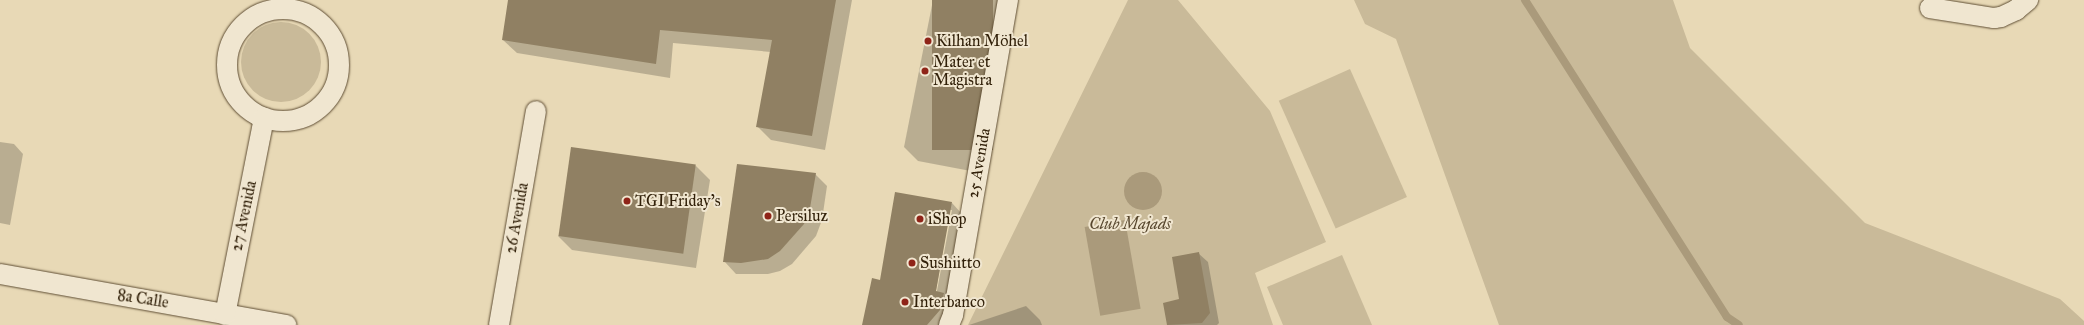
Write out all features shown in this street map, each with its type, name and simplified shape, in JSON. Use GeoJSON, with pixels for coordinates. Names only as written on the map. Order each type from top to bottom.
{"type":"FeatureCollection","features":[{"type":"Feature","properties":{"kind":"street","name":"25 Avenida"},"geometry":{"type":"LineString","coordinates":[[949,325],[953,315],[1008,0]]}},
{"type":"Feature","properties":{"kind":"street"},"geometry":{"type":"LineString","coordinates":[[1930,8],[1994,18],[2001,17],[2016,10],[2028,0]]}},
{"type":"Feature","properties":{"kind":"street"},"geometry":{"type":"LineString","coordinates":[[270,5],[284,8],[307,7],[331,36],[339,58],[337,80],[328,98],[313,112],[294,120],[269,119],[254,113],[237,98],[228,78],[227,56],[233,39],[242,26],[270,5]]}},
{"type":"Feature","properties":{"kind":"street","name":"26 Avenida"},"geometry":{"type":"LineString","coordinates":[[499,325],[536,111]]}},
{"type":"Feature","properties":{"kind":"street","name":"27 Avenida"},"geometry":{"type":"LineString","coordinates":[[231,315],[269,119]]}},
{"type":"Feature","properties":{"kind":"street","name":"8a Calle"},"geometry":{"type":"LineString","coordinates":[[0,274],[287,325]]}},
{"type":"Feature","properties":{"kind":"green space","name":"Club Majads"},"geometry":{"type":"Polygon","coordinates":[[[1128,0],[1178,0],[1270,111],[1326,242],[1255,273],[1273,325],[968,325],[1128,0]]]}},
{"type":"Feature","properties":{"kind":"green space"},"geometry":{"type":"Polygon","coordinates":[[[1354,0],[1673,0],[1690,48],[1865,223],[2060,299],[2084,321],[2084,325],[1499,325],[1396,39],[1365,24],[1354,0]]]}},
{"type":"Feature","properties":{"kind":"green space"},"geometry":{"type":"Polygon","coordinates":[[[281,22],[296,25],[309,34],[318,47],[321,62],[318,77],[309,90],[296,99],[281,102],[266,99],[253,90],[244,77],[241,62],[244,47],[253,34],[266,25],[281,22]]]}},
{"type":"Feature","properties":{"kind":"green space"},"geometry":{"type":"Polygon","coordinates":[[[1350,69],[1407,197],[1336,229],[1279,101],[1350,69]]]}},
{"type":"Feature","properties":{"kind":"green space"},"geometry":{"type":"Polygon","coordinates":[[[1342,255],[1372,325],[1283,325],[1267,287],[1342,255]]]}},
{"type":"Feature","properties":{"kind":"shaded area"},"geometry":{"type":"Polygon","coordinates":[[[1139,172],[1147,172],[1157,177],[1161,184],[1161,198],[1157,205],[1147,210],[1139,210],[1129,205],[1127,202],[1124,195],[1124,187],[1129,177],[1132,175],[1139,172]]]}},
{"type":"Feature","properties":{"kind":"shaded area"},"geometry":{"type":"Polygon","coordinates":[[[1125,220],[1141,309],[1100,316],[1085,227],[1125,220]]]}},
{"type":"Feature","properties":{"kind":"building"},"geometry":{"type":"Polygon","coordinates":[[[508,0],[836,0],[812,136],[756,127],[772,40],[660,30],[656,64],[502,40],[508,0]]]}},
{"type":"Feature","properties":{"kind":"building"},"geometry":{"type":"Polygon","coordinates":[[[932,0],[993,0],[993,150],[932,150],[932,0]]]}},
{"type":"Feature","properties":{"kind":"building","name":"TGI Friday's"},"geometry":{"type":"Polygon","coordinates":[[[571,147],[696,165],[683,254],[558,236],[571,147]]]}},
{"type":"Feature","properties":{"kind":"building","name":"Persiluz"},"geometry":{"type":"Polygon","coordinates":[[[737,164],[816,173],[810,208],[804,224],[780,251],[768,259],[741,263],[723,262],[737,164]]]}},
{"type":"Feature","properties":{"kind":"building"},"geometry":{"type":"Polygon","coordinates":[[[895,192],[952,202],[936,291],[944,293],[940,310],[927,325],[862,325],[872,278],[880,280],[895,192]]]}},
{"type":"Feature","properties":{"kind":"building"},"geometry":{"type":"Polygon","coordinates":[[[1199,252],[1210,313],[1202,323],[1167,325],[1163,303],[1179,299],[1172,257],[1199,252]]]}},
{"type":"Feature","properties":{"kind":"waterway"},"geometry":{"type":"LineString","coordinates":[[1525,0],[1727,317],[1739,325]]}},
{"type":"Feature","properties":{"kind":"place","name":"Kilhan Möhel"},"geometry":{"type":"Point","coordinates":[928,41]}},
{"type":"Feature","properties":{"kind":"place","name":"Mater et Magistra"},"geometry":{"type":"Point","coordinates":[925,71]}},
{"type":"Feature","properties":{"kind":"place","name":"TGI Friday's"},"geometry":{"type":"Point","coordinates":[627,201]}},
{"type":"Feature","properties":{"kind":"place","name":"Persiluz"},"geometry":{"type":"Point","coordinates":[768,216]}},
{"type":"Feature","properties":{"kind":"place","name":"iShop"},"geometry":{"type":"Point","coordinates":[920,219]}},
{"type":"Feature","properties":{"kind":"place","name":"Sushiitto"},"geometry":{"type":"Point","coordinates":[912,263]}},
{"type":"Feature","properties":{"kind":"place","name":"Interbanco"},"geometry":{"type":"Point","coordinates":[905,302]}}]}
